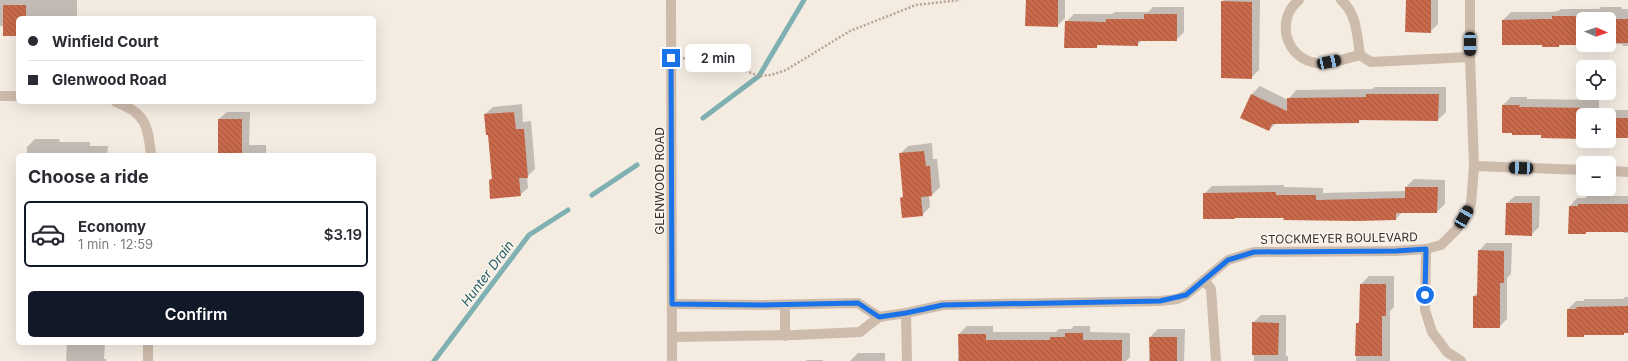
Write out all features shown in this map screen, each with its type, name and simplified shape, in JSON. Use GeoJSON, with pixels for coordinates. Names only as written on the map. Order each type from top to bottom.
{"type":"FeatureCollection","features":[{"type":"Feature","properties":{"kind":"street","name":"GLENWOOD ROAD"},"geometry":{"type":"LineString","coordinates":[[671,0],[672,361]]}},
{"type":"Feature","properties":{"kind":"street"},"geometry":{"type":"LineString","coordinates":[[1299,0],[1288,14],[1285,25],[1286,36],[1290,46],[1297,55],[1307,61],[1318,63],[1360,55],[1371,62],[1470,57]]}},
{"type":"Feature","properties":{"kind":"street"},"geometry":{"type":"LineString","coordinates":[[1341,0],[1347,5],[1353,16],[1360,55]]}},
{"type":"Feature","properties":{"kind":"street","name":"STOCKMEYER BOULEVARD"},"geometry":{"type":"LineString","coordinates":[[672,337],[786,336],[860,332],[879,317],[943,305],[1160,301],[1186,295],[1228,260],[1254,252],[1396,251],[1426,249],[1441,245],[1457,229],[1471,204],[1474,166],[1470,57],[1470,0]]}},
{"type":"Feature","properties":{"kind":"street"},"geometry":{"type":"LineString","coordinates":[[0,96],[16,96]]}},
{"type":"Feature","properties":{"kind":"street"},"geometry":{"type":"LineString","coordinates":[[120,104],[134,110],[145,123],[151,153]]}},
{"type":"Feature","properties":{"kind":"street"},"geometry":{"type":"LineString","coordinates":[[1474,166],[1576,170]]}},
{"type":"Feature","properties":{"kind":"street"},"geometry":{"type":"LineString","coordinates":[[1616,171],[1628,172]]}},
{"type":"Feature","properties":{"kind":"street"},"geometry":{"type":"LineString","coordinates":[[1426,249],[1425,310],[1432,332],[1447,352],[1461,361]]}},
{"type":"Feature","properties":{"kind":"street"},"geometry":{"type":"LineString","coordinates":[[1204,280],[1211,289],[1216,361]]}},
{"type":"Feature","properties":{"kind":"street"},"geometry":{"type":"LineString","coordinates":[[672,304],[784,305],[858,303],[879,317]]}},
{"type":"Feature","properties":{"kind":"street"},"geometry":{"type":"LineString","coordinates":[[784,305],[786,336]]}},
{"type":"Feature","properties":{"kind":"street"},"geometry":{"type":"LineString","coordinates":[[906,313],[907,361]]}},
{"type":"Feature","properties":{"kind":"street"},"geometry":{"type":"LineString","coordinates":[[148,345],[148,361]]}},
{"type":"Feature","properties":{"kind":"path"},"geometry":{"type":"LineString","coordinates":[[671,58],[689,58],[741,69],[759,76],[771,75],[786,70],[850,31],[916,5],[960,0]]}},
{"type":"Feature","properties":{"kind":"building"},"geometry":{"type":"Polygon","coordinates":[[[1026,0],[1058,0],[1058,27],[1025,26],[1026,0]]]}},
{"type":"Feature","properties":{"kind":"building"},"geometry":{"type":"Polygon","coordinates":[[[1406,0],[1431,0],[1431,33],[1405,32],[1406,0]]]}},
{"type":"Feature","properties":{"kind":"building"},"geometry":{"type":"Polygon","coordinates":[[[1221,1],[1252,2],[1252,79],[1221,78],[1221,1]]]}},
{"type":"Feature","properties":{"kind":"building"},"geometry":{"type":"Polygon","coordinates":[[[3,5],[26,5],[26,16],[16,16],[16,36],[3,36],[3,5]]]}},
{"type":"Feature","properties":{"kind":"building"},"geometry":{"type":"Polygon","coordinates":[[[1144,14],[1177,14],[1177,41],[1138,41],[1138,46],[1097,45],[1097,48],[1064,48],[1065,21],[1106,22],[1106,19],[1144,19],[1144,14]]]}},
{"type":"Feature","properties":{"kind":"building"},"geometry":{"type":"Polygon","coordinates":[[[1552,16],[1576,16],[1576,45],[1542,47],[1542,45],[1502,45],[1502,20],[1552,19],[1552,16]]]}},
{"type":"Feature","properties":{"kind":"building"},"geometry":{"type":"Polygon","coordinates":[[[1616,19],[1628,19],[1628,43],[1616,43],[1616,19]]]}},
{"type":"Feature","properties":{"kind":"building"},"geometry":{"type":"Polygon","coordinates":[[[1251,94],[1287,111],[1287,98],[1366,97],[1366,94],[1439,94],[1438,121],[1359,120],[1359,123],[1272,124],[1269,131],[1240,118],[1251,94]]]}},
{"type":"Feature","properties":{"kind":"building"},"geometry":{"type":"Polygon","coordinates":[[[1502,105],[1520,105],[1519,107],[1591,108],[1576,108],[1576,139],[1541,138],[1541,135],[1512,135],[1512,133],[1502,133],[1502,105]]]}},
{"type":"Feature","properties":{"kind":"building"},"geometry":{"type":"Polygon","coordinates":[[[514,112],[516,129],[524,129],[528,178],[519,178],[521,196],[490,199],[489,180],[492,179],[488,135],[486,135],[484,114],[514,112]]]}},
{"type":"Feature","properties":{"kind":"building"},"geometry":{"type":"Polygon","coordinates":[[[1616,118],[1628,118],[1628,138],[1616,138],[1616,118]]]}},
{"type":"Feature","properties":{"kind":"building"},"geometry":{"type":"Polygon","coordinates":[[[218,119],[242,119],[242,153],[218,153],[218,119]]]}},
{"type":"Feature","properties":{"kind":"building"},"geometry":{"type":"Polygon","coordinates":[[[924,151],[926,166],[930,166],[932,196],[921,197],[923,216],[902,218],[900,198],[903,197],[899,153],[924,151]]]}},
{"type":"Feature","properties":{"kind":"building"},"geometry":{"type":"Polygon","coordinates":[[[1405,187],[1438,187],[1437,213],[1396,213],[1396,220],[1283,220],[1284,218],[1203,219],[1203,193],[1276,192],[1276,195],[1316,195],[1316,200],[1405,198],[1405,187]]]}},
{"type":"Feature","properties":{"kind":"building"},"geometry":{"type":"Polygon","coordinates":[[[1506,203],[1532,203],[1532,236],[1505,235],[1506,203]]]}},
{"type":"Feature","properties":{"kind":"building"},"geometry":{"type":"Polygon","coordinates":[[[1578,204],[1628,204],[1628,232],[1586,232],[1586,234],[1568,234],[1569,206],[1578,206],[1578,204]]]}},
{"type":"Feature","properties":{"kind":"building"},"geometry":{"type":"Polygon","coordinates":[[[1478,250],[1504,251],[1504,283],[1500,283],[1500,328],[1473,328],[1473,296],[1477,296],[1478,250]]]}},
{"type":"Feature","properties":{"kind":"building"},"geometry":{"type":"Polygon","coordinates":[[[1360,284],[1386,284],[1386,316],[1382,316],[1382,356],[1355,356],[1356,323],[1359,323],[1360,284]]]}},
{"type":"Feature","properties":{"kind":"building"},"geometry":{"type":"Polygon","coordinates":[[[1628,306],[1628,333],[1624,333],[1624,335],[1584,335],[1584,337],[1567,337],[1567,309],[1577,309],[1576,307],[1628,306]]]}},
{"type":"Feature","properties":{"kind":"building"},"geometry":{"type":"Polygon","coordinates":[[[1252,322],[1279,323],[1278,355],[1252,355],[1252,322]]]}},
{"type":"Feature","properties":{"kind":"building"},"geometry":{"type":"Polygon","coordinates":[[[1065,333],[1083,333],[1083,340],[1122,340],[1122,361],[959,361],[958,334],[986,334],[986,340],[1050,340],[1050,337],[1065,337],[1065,333]]]}},
{"type":"Feature","properties":{"kind":"building"},"geometry":{"type":"Polygon","coordinates":[[[1149,337],[1177,337],[1177,361],[1150,361],[1149,337]]]}},
{"type":"Feature","properties":{"kind":"waterway","name":"Hunter Drain"},"geometry":{"type":"LineString","coordinates":[[703,118],[759,76],[804,0]]}},
{"type":"Feature","properties":{"kind":"waterway","name":"Hunter Drain"},"geometry":{"type":"LineString","coordinates":[[592,195],[637,165]]}},
{"type":"Feature","properties":{"kind":"waterway","name":"Hunter Drain"},"geometry":{"type":"LineString","coordinates":[[434,361],[529,235],[568,210]]}},
{"type":"Feature","properties":{"kind":"route"},"geometry":{"type":"LineString","coordinates":[[671,58],[672,304],[762,305],[858,303],[879,317],[943,305],[1160,301],[1177,299],[1186,295],[1228,260],[1254,252],[1396,251],[1426,249],[1425,295]]}}]}
